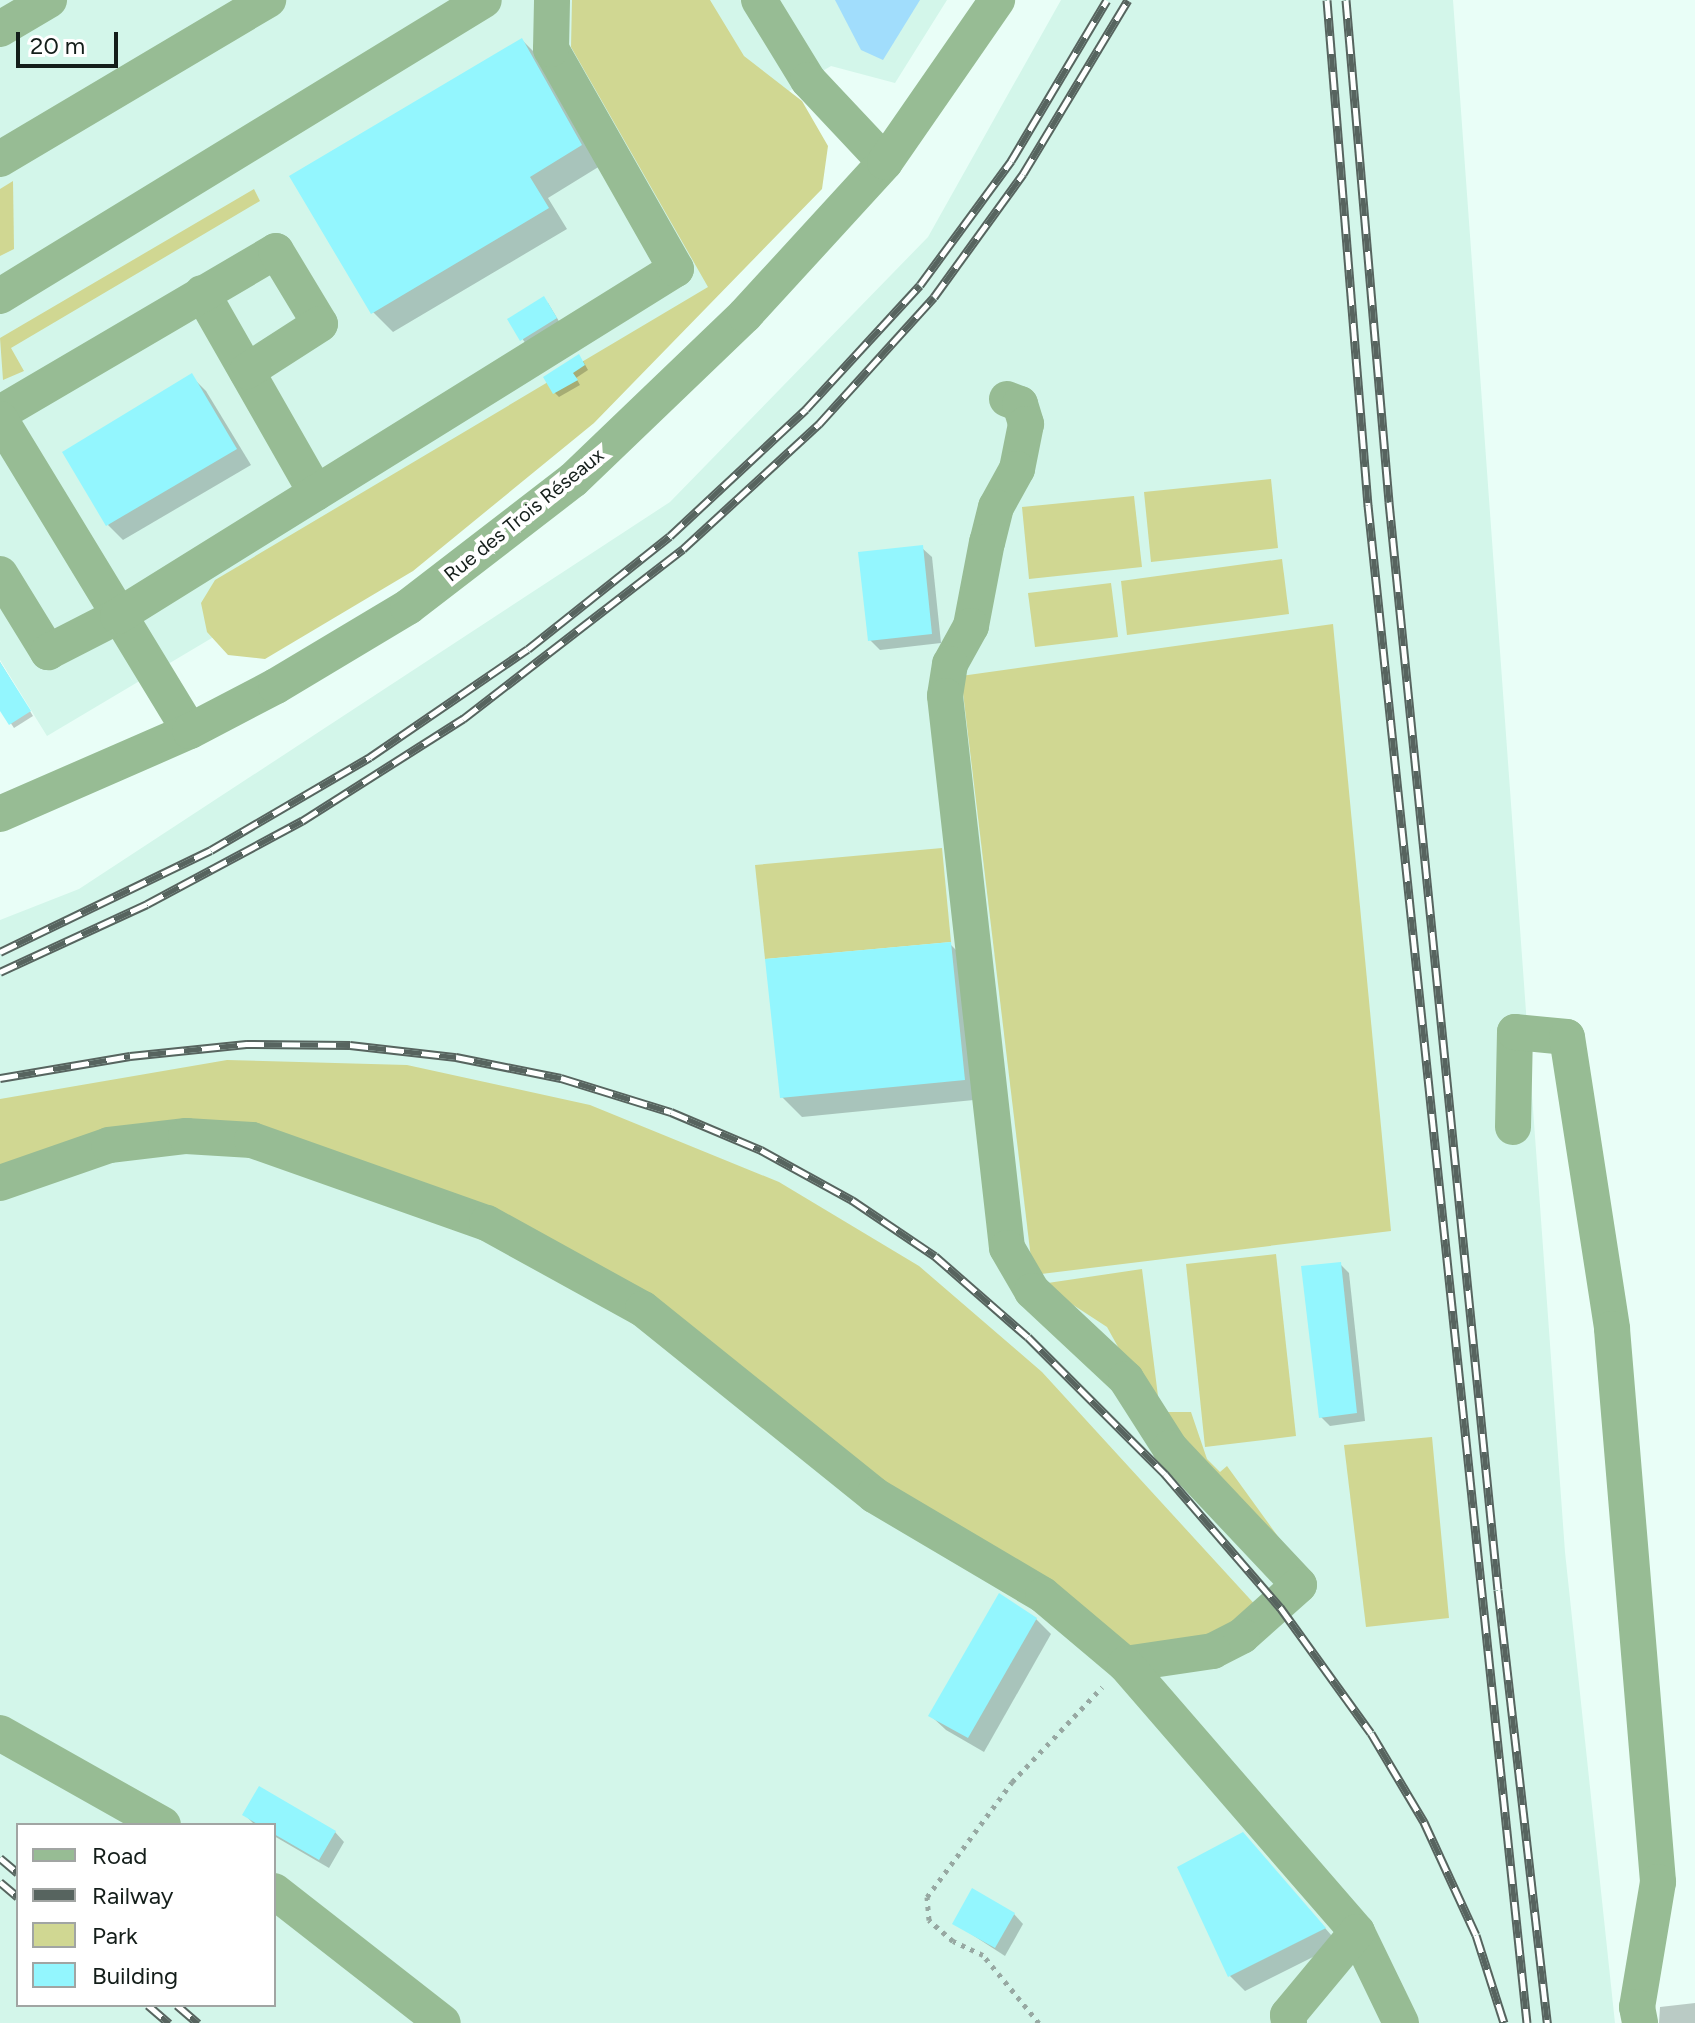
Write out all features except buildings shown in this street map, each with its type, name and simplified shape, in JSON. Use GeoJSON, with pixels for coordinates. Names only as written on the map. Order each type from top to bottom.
{"type":"FeatureCollection","features":[{"type":"Feature","properties":{"kind":"street"},"geometry":{"type":"LineString","coordinates":[[0,29],[49,0]]}},
{"type":"Feature","properties":{"kind":"street"},"geometry":{"type":"LineString","coordinates":[[0,159],[268,0]]}},
{"type":"Feature","properties":{"kind":"street"},"geometry":{"type":"LineString","coordinates":[[0,296],[484,0]]}},
{"type":"Feature","properties":{"kind":"street"},"geometry":{"type":"LineString","coordinates":[[0,574],[48,652],[118,616],[676,269],[551,49],[552,0]]}},
{"type":"Feature","properties":{"kind":"street"},"geometry":{"type":"LineString","coordinates":[[759,0],[808,80],[885,162]]}},
{"type":"Feature","properties":{"kind":"street","name":"Rue des Trois Réseaux"},"geometry":{"type":"LineString","coordinates":[[0,814],[190,731],[408,607],[573,480],[745,315],[885,162],[997,0]]}},
{"type":"Feature","properties":{"kind":"street"},"geometry":{"type":"LineString","coordinates":[[190,731],[0,416],[276,251],[320,324],[247,371]]}},
{"type":"Feature","properties":{"kind":"street"},"geometry":{"type":"LineString","coordinates":[[202,293],[316,493]]}},
{"type":"Feature","properties":{"kind":"street"},"geometry":{"type":"LineString","coordinates":[[1007,399],[1020,404],[1026,424],[1017,469],[996,507],[971,626],[950,664],[945,696],[1007,1248],[1032,1291],[1126,1379],[1170,1448],[1299,1585],[1242,1636],[1213,1651],[1125,1664]]}},
{"type":"Feature","properties":{"kind":"street"},"geometry":{"type":"LineString","coordinates":[[1513,1127],[1515,1032],[1567,1037],[1612,1329],[1658,1882],[1637,2007],[1640,2023]]}},
{"type":"Feature","properties":{"kind":"street"},"geometry":{"type":"LineString","coordinates":[[0,1183],[109,1145],[186,1136],[252,1140],[487,1223],[643,1309],[874,1495],[1043,1595],[1125,1664],[1357,1932],[1401,2023]]}},
{"type":"Feature","properties":{"kind":"street"},"geometry":{"type":"LineString","coordinates":[[0,1733],[159,1823]]}},
{"type":"Feature","properties":{"kind":"street"},"geometry":{"type":"LineString","coordinates":[[276,1893],[443,2023]]}},
{"type":"Feature","properties":{"kind":"street"},"geometry":{"type":"LineString","coordinates":[[1289,2023],[1288,2015],[1357,1932]]}},
{"type":"Feature","properties":{"kind":"path"},"geometry":{"type":"LineString","coordinates":[[1039,2023],[983,1955],[953,1941],[929,1920],[927,1897],[1012,1782],[1125,1664]]}},
{"type":"Feature","properties":{"kind":"shaded area"},"geometry":{"type":"Polygon","coordinates":[[[0,0],[947,0],[895,83],[831,66],[779,97],[810,192],[553,435],[47,736],[0,660],[0,0]]]}},
{"type":"Feature","properties":{"kind":"shaded area"},"geometry":{"type":"Polygon","coordinates":[[[1061,0],[1453,0],[1565,1552],[1615,2023],[0,2023],[0,920],[79,889],[670,502],[928,237],[1061,0]]]}},
{"type":"Feature","properties":{"kind":"green space"},"geometry":{"type":"Polygon","coordinates":[[[572,0],[710,0],[744,56],[802,101],[828,146],[822,189],[594,423],[413,571],[265,659],[228,655],[207,632],[201,603],[215,580],[708,287],[571,47],[572,0]]]}},
{"type":"Feature","properties":{"kind":"green space"},"geometry":{"type":"Polygon","coordinates":[[[13,181],[14,249],[0,256],[0,189],[13,181]]]}},
{"type":"Feature","properties":{"kind":"green space"},"geometry":{"type":"Polygon","coordinates":[[[254,189],[260,201],[11,348],[24,371],[3,380],[0,338],[254,189]]]}},
{"type":"Feature","properties":{"kind":"green space"},"geometry":{"type":"Polygon","coordinates":[[[1271,479],[1278,548],[1151,562],[1144,492],[1271,479]]]}},
{"type":"Feature","properties":{"kind":"green space"},"geometry":{"type":"Polygon","coordinates":[[[1134,496],[1142,567],[1029,579],[1022,507],[1134,496]]]}},
{"type":"Feature","properties":{"kind":"green space"},"geometry":{"type":"Polygon","coordinates":[[[1282,559],[1289,614],[1127,635],[1121,581],[1282,559]]]}},
{"type":"Feature","properties":{"kind":"green space"},"geometry":{"type":"Polygon","coordinates":[[[1111,583],[1118,637],[1035,647],[1028,593],[1111,583]]]}},
{"type":"Feature","properties":{"kind":"green space"},"geometry":{"type":"Polygon","coordinates":[[[1333,624],[1391,1231],[1033,1275],[961,676],[1333,624]]]}},
{"type":"Feature","properties":{"kind":"green space"},"geometry":{"type":"Polygon","coordinates":[[[942,848],[951,942],[765,959],[755,865],[942,848]]]}},
{"type":"Feature","properties":{"kind":"green space"},"geometry":{"type":"Polygon","coordinates":[[[227,1060],[407,1065],[590,1105],[779,1182],[919,1266],[1042,1372],[1259,1609],[1222,1634],[1178,1647],[1124,1645],[901,1501],[674,1315],[228,1126],[0,1172],[0,1099],[227,1060]]]}},
{"type":"Feature","properties":{"kind":"green space"},"geometry":{"type":"Polygon","coordinates":[[[1276,1254],[1296,1436],[1205,1447],[1186,1264],[1276,1254]]]}},
{"type":"Feature","properties":{"kind":"green space"},"geometry":{"type":"Polygon","coordinates":[[[1142,1269],[1160,1412],[1191,1412],[1207,1459],[1220,1472],[1227,1466],[1282,1542],[1154,1412],[1107,1327],[1041,1284],[1142,1269]]]}},
{"type":"Feature","properties":{"kind":"green space"},"geometry":{"type":"Polygon","coordinates":[[[1432,1437],[1449,1618],[1366,1627],[1344,1445],[1432,1437]]]}},
{"type":"Feature","properties":{"kind":"water"},"geometry":{"type":"Polygon","coordinates":[[[835,0],[920,0],[883,60],[861,50],[835,0]]]}},
{"type":"Feature","properties":{"kind":"railway"},"geometry":{"type":"LineString","coordinates":[[0,952],[211,850],[370,757],[528,649],[670,536],[806,409],[920,285],[1011,161],[1107,0]]}},
{"type":"Feature","properties":{"kind":"railway"},"geometry":{"type":"LineString","coordinates":[[0,972],[147,904],[302,821],[463,719],[683,549],[819,424],[934,297],[1023,174],[1128,0]]}},
{"type":"Feature","properties":{"kind":"railway"},"geometry":{"type":"LineString","coordinates":[[1327,0],[1368,505],[1527,2023]]}},
{"type":"Feature","properties":{"kind":"railway"},"geometry":{"type":"LineString","coordinates":[[1346,0],[1389,502],[1498,1590],[1547,2023]]}},
{"type":"Feature","properties":{"kind":"railway"},"geometry":{"type":"LineString","coordinates":[[0,1078],[130,1056],[246,1044],[350,1045],[456,1057],[561,1078],[671,1112],[761,1150],[852,1200],[935,1256],[1028,1337],[1165,1474],[1280,1607],[1371,1733],[1424,1822],[1476,1935],[1504,2023]]}},
{"type":"Feature","properties":{"kind":"railway"},"geometry":{"type":"LineString","coordinates":[[0,1858],[16,1871]]}},
{"type":"Feature","properties":{"kind":"railway"},"geometry":{"type":"LineString","coordinates":[[0,1882],[16,1895]]}},
{"type":"Feature","properties":{"kind":"railway"},"geometry":{"type":"LineString","coordinates":[[150,2007],[169,2023]]}},
{"type":"Feature","properties":{"kind":"railway"},"geometry":{"type":"LineString","coordinates":[[179,2007],[198,2023]]}}]}
